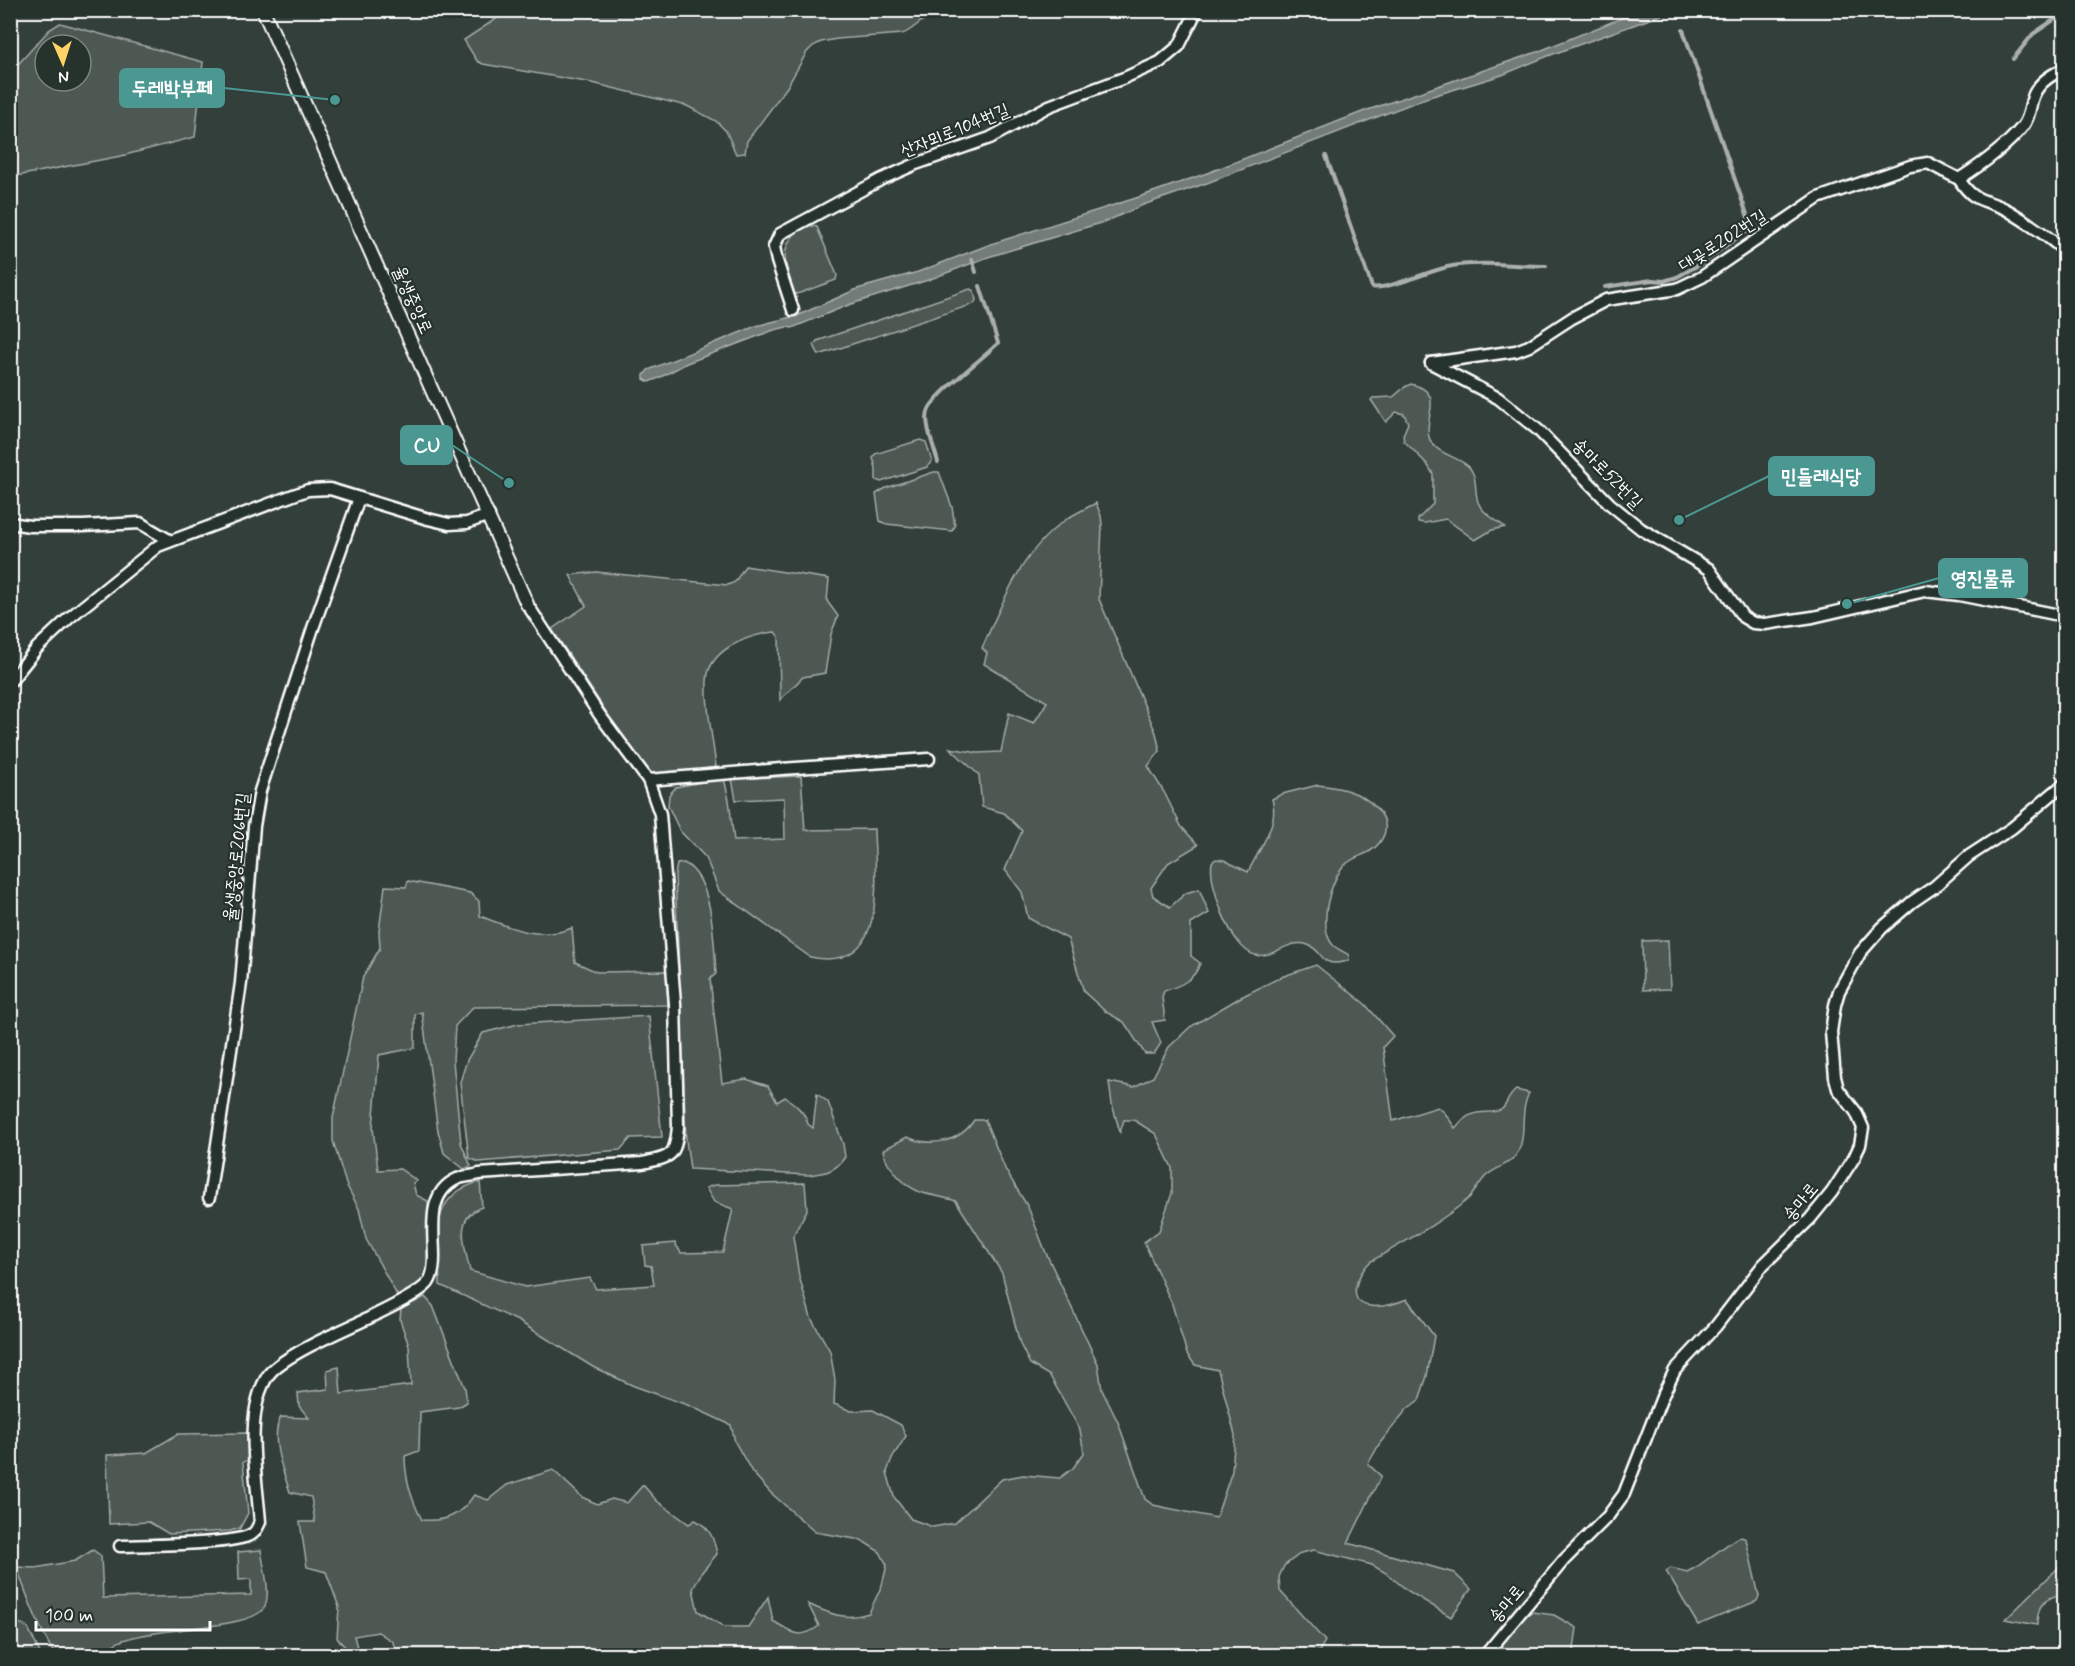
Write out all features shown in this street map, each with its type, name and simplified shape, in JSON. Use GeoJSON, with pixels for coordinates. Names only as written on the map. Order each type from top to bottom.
{"type":"FeatureCollection","features":[{"type":"Feature","properties":{"kind":"street","name":"율생중앙로"},"geometry":{"type":"LineString","coordinates":[[263,10],[527,604]]}},
{"type":"Feature","properties":{"kind":"street","name":"산자뫼로104번길"},"geometry":{"type":"LineString","coordinates":[[793,310],[774,247],[780,234],[891,175],[990,138],[1049,106],[1160,62],[1179,46],[1197,10]]}},
{"type":"Feature","properties":{"kind":"street"},"geometry":{"type":"LineString","coordinates":[[1959,179],[1976,168],[2023,126],[2037,89],[2046,79],[2064,69]]}},
{"type":"Feature","properties":{"kind":"street","name":"대곶로202번길"},"geometry":{"type":"LineString","coordinates":[[1431,363],[1516,351],[1535,343],[1572,318],[1606,300],[1677,289],[1702,277],[1818,198],[1910,166],[1928,163],[1959,179],[1967,192],[1976,200],[2007,210],[2064,250]]}},
{"type":"Feature","properties":{"kind":"street","name":"송마로52번길"},"geometry":{"type":"LineString","coordinates":[[1431,363],[1497,398],[1538,430],[1610,504],[1641,529],[1709,570],[1743,617],[1753,622],[1765,624],[1813,618],[1924,591],[1959,595],[2064,616]]}},
{"type":"Feature","properties":{"kind":"street"},"geometry":{"type":"LineString","coordinates":[[10,682],[37,648],[148,552],[169,540],[308,490],[330,489],[449,524],[467,523],[489,515]]}},
{"type":"Feature","properties":{"kind":"street","name":"율생중앙로206번길"},"geometry":{"type":"LineString","coordinates":[[209,1198],[241,983],[254,826],[260,791],[316,618],[359,498]]}},
{"type":"Feature","properties":{"kind":"street"},"geometry":{"type":"LineString","coordinates":[[10,523],[30,526],[83,526],[140,523],[169,540]]}},
{"type":"Feature","properties":{"kind":"street"},"geometry":{"type":"LineString","coordinates":[[120,1546],[202,1543],[240,1539],[254,1533],[260,1522],[254,1436],[255,1418],[257,1399],[269,1374],[280,1364],[310,1346],[392,1307],[429,1282],[434,1267],[433,1209],[443,1190],[457,1179],[479,1174],[642,1163],[666,1158],[676,1148],[678,1127],[675,1004],[660,814],[648,780],[599,714],[527,604]]}},
{"type":"Feature","properties":{"kind":"street"},"geometry":{"type":"LineString","coordinates":[[648,780],[929,759]]}},
{"type":"Feature","properties":{"kind":"street","name":"송마로"},"geometry":{"type":"LineString","coordinates":[[1486,1654],[1564,1560],[1608,1516],[1624,1494],[1675,1370],[1716,1326],[1763,1265],[1810,1219],[1832,1192],[1854,1158],[1860,1145],[1863,1128],[1856,1112],[1838,1089],[1834,1077],[1831,1032],[1839,992],[1860,953],[1882,928],[1912,902],[1934,887],[1969,856],[2012,828],[2064,783]]}},
{"type":"Feature","properties":{"kind":"shaded area"},"geometry":{"type":"Polygon","coordinates":[[[508,11],[972,11],[930,17],[902,34],[837,39],[813,46],[807,52],[787,87],[747,141],[745,153],[736,154],[726,131],[716,121],[687,106],[592,83],[483,64],[477,61],[464,40],[508,11]]]}},
{"type":"Feature","properties":{"kind":"shaded area"},"geometry":{"type":"Polygon","coordinates":[[[1639,11],[1672,11],[1502,75],[1426,98],[1207,183],[1143,205],[1107,221],[988,257],[928,280],[851,304],[792,328],[774,330],[687,363],[649,382],[644,379],[648,370],[756,326],[799,315],[857,289],[918,272],[991,244],[1210,172],[1362,112],[1537,52],[1639,11]]]}},
{"type":"Feature","properties":{"kind":"shaded area"},"geometry":{"type":"Polygon","coordinates":[[[60,23],[203,62],[195,137],[121,156],[11,177],[11,72],[33,48],[33,93],[93,93],[93,33],[46,33],[60,23]]]}},
{"type":"Feature","properties":{"kind":"shaded area"},"geometry":{"type":"Polygon","coordinates":[[[807,225],[817,227],[837,275],[836,280],[795,294],[785,255],[791,239],[807,225]]]}},
{"type":"Feature","properties":{"kind":"shaded area"},"geometry":{"type":"Polygon","coordinates":[[[970,289],[974,291],[976,300],[974,304],[819,355],[814,345],[817,341],[970,289]]]}},
{"type":"Feature","properties":{"kind":"shaded area"},"geometry":{"type":"Polygon","coordinates":[[[1411,384],[1422,388],[1431,399],[1428,429],[1432,443],[1441,451],[1469,467],[1474,475],[1480,506],[1505,527],[1492,530],[1475,540],[1446,519],[1418,522],[1418,519],[1433,504],[1433,474],[1427,464],[1404,441],[1403,435],[1408,423],[1404,414],[1396,412],[1386,422],[1371,400],[1393,397],[1411,384]]]}},
{"type":"Feature","properties":{"kind":"shaded area"},"geometry":{"type":"Polygon","coordinates":[[[920,440],[926,442],[932,461],[927,467],[881,482],[876,480],[873,458],[875,454],[920,440]]]}},
{"type":"Feature","properties":{"kind":"shaded area"},"geometry":{"type":"Polygon","coordinates":[[[939,472],[952,507],[955,526],[952,531],[886,524],[880,521],[876,494],[886,488],[939,472]]]}},
{"type":"Feature","properties":{"kind":"shaded area"},"geometry":{"type":"Polygon","coordinates":[[[1096,503],[1102,525],[1099,599],[1156,733],[1160,751],[1148,766],[1181,826],[1198,845],[1168,863],[1151,888],[1153,896],[1170,907],[1186,893],[1199,889],[1209,913],[1191,924],[1191,956],[1200,963],[1198,969],[1186,982],[1164,991],[1162,997],[1165,1020],[1152,1022],[1161,1043],[1154,1054],[1145,1054],[1124,1022],[1106,1012],[1084,992],[1068,939],[1028,918],[1022,892],[1005,870],[1022,831],[1004,813],[982,807],[979,775],[950,748],[978,753],[1001,752],[1009,713],[1034,723],[1047,702],[984,664],[987,653],[982,648],[1015,579],[1036,547],[1064,521],[1096,503]]]}},
{"type":"Feature","properties":{"kind":"shaded area"},"geometry":{"type":"Polygon","coordinates":[[[745,566],[829,579],[827,601],[838,616],[831,634],[825,673],[803,677],[780,700],[779,637],[775,632],[746,639],[728,648],[713,662],[707,678],[716,767],[662,776],[648,772],[635,756],[552,629],[586,606],[570,575],[596,572],[728,585],[735,582],[745,566]]]}},
{"type":"Feature","properties":{"kind":"shaded area"},"geometry":{"type":"Polygon","coordinates":[[[801,776],[805,830],[874,829],[876,872],[872,918],[866,937],[854,951],[836,958],[810,957],[719,891],[706,858],[680,831],[668,806],[669,795],[676,787],[724,778],[734,841],[785,839],[784,798],[736,800],[732,779],[801,776]]]}},
{"type":"Feature","properties":{"kind":"shaded area"},"geometry":{"type":"Polygon","coordinates":[[[1318,785],[1343,789],[1362,797],[1377,809],[1385,824],[1385,833],[1376,847],[1346,864],[1335,880],[1331,891],[1326,916],[1328,937],[1333,945],[1349,955],[1348,961],[1331,963],[1313,948],[1301,944],[1294,944],[1268,954],[1255,955],[1237,941],[1229,928],[1217,899],[1212,862],[1216,859],[1224,860],[1248,872],[1271,827],[1274,808],[1272,799],[1282,794],[1318,785]]]}},
{"type":"Feature","properties":{"kind":"shaded area"},"geometry":{"type":"Polygon","coordinates":[[[684,863],[694,871],[701,882],[707,897],[713,930],[716,974],[710,979],[722,1083],[746,1079],[768,1086],[777,1102],[785,1097],[799,1109],[813,1128],[817,1094],[828,1102],[843,1144],[845,1157],[829,1171],[808,1175],[690,1169],[686,1140],[675,875],[677,864],[684,863]]]}},
{"type":"Feature","properties":{"kind":"shaded area"},"geometry":{"type":"Polygon","coordinates":[[[408,881],[470,893],[479,901],[480,916],[514,928],[548,933],[572,928],[575,962],[597,972],[666,971],[668,1005],[473,1007],[455,1026],[453,1061],[461,1143],[471,1166],[464,1169],[444,1153],[438,1131],[422,1012],[415,1014],[415,1048],[379,1055],[373,1128],[378,1170],[400,1169],[417,1181],[413,1183],[416,1195],[428,1201],[431,1258],[426,1281],[398,1297],[366,1239],[359,1209],[346,1184],[333,1141],[333,1118],[363,977],[380,948],[379,931],[385,886],[406,887],[408,881]]]}},
{"type":"Feature","properties":{"kind":"shaded area"},"geometry":{"type":"Polygon","coordinates":[[[1668,940],[1670,989],[1643,990],[1642,941],[1668,940]]]}},
{"type":"Feature","properties":{"kind":"shaded area"},"geometry":{"type":"Polygon","coordinates":[[[1316,965],[1365,1004],[1393,1036],[1383,1047],[1393,1121],[1438,1107],[1455,1128],[1471,1115],[1502,1109],[1516,1090],[1529,1093],[1524,1108],[1521,1145],[1515,1156],[1485,1177],[1457,1208],[1370,1262],[1361,1273],[1356,1287],[1357,1299],[1362,1304],[1370,1306],[1389,1305],[1407,1299],[1434,1336],[1427,1376],[1419,1400],[1407,1409],[1380,1443],[1368,1464],[1381,1476],[1348,1543],[1454,1573],[1471,1589],[1451,1617],[1408,1591],[1372,1565],[1314,1550],[1301,1553],[1284,1566],[1279,1577],[1280,1591],[1325,1641],[1317,1655],[397,1656],[393,1642],[378,1632],[354,1636],[359,1655],[353,1656],[337,1638],[339,1607],[326,1572],[307,1567],[300,1522],[315,1522],[311,1497],[290,1492],[278,1454],[276,1434],[278,1425],[281,1417],[309,1418],[299,1406],[298,1393],[328,1389],[327,1370],[339,1367],[341,1394],[411,1385],[409,1346],[400,1320],[401,1309],[425,1297],[433,1306],[465,1388],[467,1402],[459,1407],[420,1412],[419,1451],[405,1456],[409,1489],[422,1520],[438,1520],[452,1516],[464,1508],[474,1495],[488,1500],[507,1485],[553,1470],[582,1497],[597,1504],[612,1499],[627,1503],[643,1485],[657,1501],[689,1524],[695,1520],[704,1526],[713,1538],[717,1554],[702,1572],[693,1589],[698,1611],[724,1627],[748,1627],[768,1597],[773,1621],[796,1633],[806,1633],[819,1626],[808,1604],[838,1615],[852,1616],[869,1613],[882,1585],[887,1565],[880,1552],[861,1540],[815,1532],[770,1492],[752,1472],[735,1442],[731,1425],[593,1367],[518,1321],[440,1285],[438,1237],[443,1209],[451,1197],[463,1188],[480,1182],[482,1207],[467,1218],[464,1225],[464,1243],[470,1271],[525,1287],[590,1278],[596,1289],[654,1285],[651,1266],[645,1265],[643,1246],[675,1243],[681,1253],[723,1252],[733,1209],[714,1202],[706,1188],[714,1185],[805,1183],[807,1210],[793,1236],[799,1276],[811,1318],[830,1351],[835,1380],[834,1404],[851,1411],[873,1410],[901,1425],[906,1436],[892,1458],[887,1472],[894,1497],[911,1519],[933,1527],[955,1523],[1002,1479],[1023,1475],[1060,1478],[1073,1468],[1084,1453],[1080,1430],[1050,1376],[1030,1364],[1020,1344],[1002,1273],[956,1201],[917,1191],[897,1175],[884,1154],[883,1150],[907,1137],[925,1142],[944,1141],[961,1134],[974,1120],[985,1120],[1006,1171],[1028,1207],[1046,1253],[1098,1364],[1102,1390],[1118,1422],[1145,1499],[1153,1505],[1216,1518],[1232,1471],[1235,1435],[1218,1370],[1195,1365],[1187,1354],[1172,1304],[1144,1242],[1159,1231],[1172,1193],[1172,1168],[1156,1134],[1134,1120],[1124,1120],[1120,1132],[1109,1082],[1134,1087],[1153,1077],[1169,1047],[1190,1027],[1281,977],[1316,965]]]}},
{"type":"Feature","properties":{"kind":"shaded area"},"geometry":{"type":"Polygon","coordinates":[[[649,1016],[662,1137],[631,1138],[620,1150],[479,1162],[469,1158],[460,1082],[467,1060],[483,1033],[518,1024],[649,1016]]]}},
{"type":"Feature","properties":{"kind":"shaded area"},"geometry":{"type":"Polygon","coordinates":[[[247,1433],[250,1460],[243,1462],[248,1513],[240,1528],[230,1531],[169,1534],[149,1522],[109,1524],[107,1455],[146,1453],[178,1434],[247,1433]]]}},
{"type":"Feature","properties":{"kind":"shaded area"},"geometry":{"type":"Polygon","coordinates":[[[1741,1537],[1746,1539],[1759,1596],[1757,1601],[1698,1625],[1666,1571],[1671,1568],[1687,1572],[1741,1537]]]}},
{"type":"Feature","properties":{"kind":"shaded area"},"geometry":{"type":"Polygon","coordinates":[[[93,1550],[101,1556],[103,1598],[251,1595],[251,1579],[239,1580],[238,1552],[261,1550],[267,1587],[266,1602],[264,1608],[255,1615],[239,1621],[146,1634],[113,1645],[104,1655],[55,1655],[34,1612],[17,1567],[35,1568],[75,1561],[93,1550]]]}},
{"type":"Feature","properties":{"kind":"shaded area"},"geometry":{"type":"Polygon","coordinates":[[[2064,1562],[2064,1593],[2051,1597],[2043,1603],[2038,1612],[2037,1625],[2006,1619],[2064,1562]]]}},
{"type":"Feature","properties":{"kind":"shaded area"},"geometry":{"type":"Polygon","coordinates":[[[1532,1612],[1554,1615],[1577,1628],[1573,1655],[1502,1655],[1500,1647],[1509,1632],[1517,1622],[1532,1612]]]}},
{"type":"Feature","properties":{"kind":"shaded area"},"geometry":{"type":"Polygon","coordinates":[[[11,1615],[12,1619],[28,1628],[41,1655],[11,1655],[11,1615]]]}},
{"type":"Feature","properties":{"kind":"waterway"},"geometry":{"type":"LineString","coordinates":[[1676,10],[1677,14]]}},
{"type":"Feature","properties":{"kind":"waterway"},"geometry":{"type":"LineString","coordinates":[[2013,59],[2033,34],[2064,13]]}},
{"type":"Feature","properties":{"kind":"waterway"},"geometry":{"type":"LineString","coordinates":[[1605,287],[1652,280],[1664,281],[1677,277],[1702,263],[1749,229],[1750,223],[1683,30]]}},
{"type":"Feature","properties":{"kind":"waterway"},"geometry":{"type":"LineString","coordinates":[[1326,156],[1372,287],[1388,286],[1452,266],[1487,264],[1546,266]]}},
{"type":"Feature","properties":{"kind":"waterway"},"geometry":{"type":"LineString","coordinates":[[972,259],[976,272]]}},
{"type":"Feature","properties":{"kind":"waterway"},"geometry":{"type":"LineString","coordinates":[[938,462],[929,430],[928,412],[948,387],[998,343],[980,286]]}},
{"type":"Feature","properties":{"kind":"place","name":"두레박부페"},"geometry":{"type":"Point","coordinates":[335,100]}},
{"type":"Feature","properties":{"kind":"place","name":"CU"},"geometry":{"type":"Point","coordinates":[509,483]}},
{"type":"Feature","properties":{"kind":"place","name":"민들레식당"},"geometry":{"type":"Point","coordinates":[1679,520]}},
{"type":"Feature","properties":{"kind":"place","name":"영진물류"},"geometry":{"type":"Point","coordinates":[1847,604]}}]}
